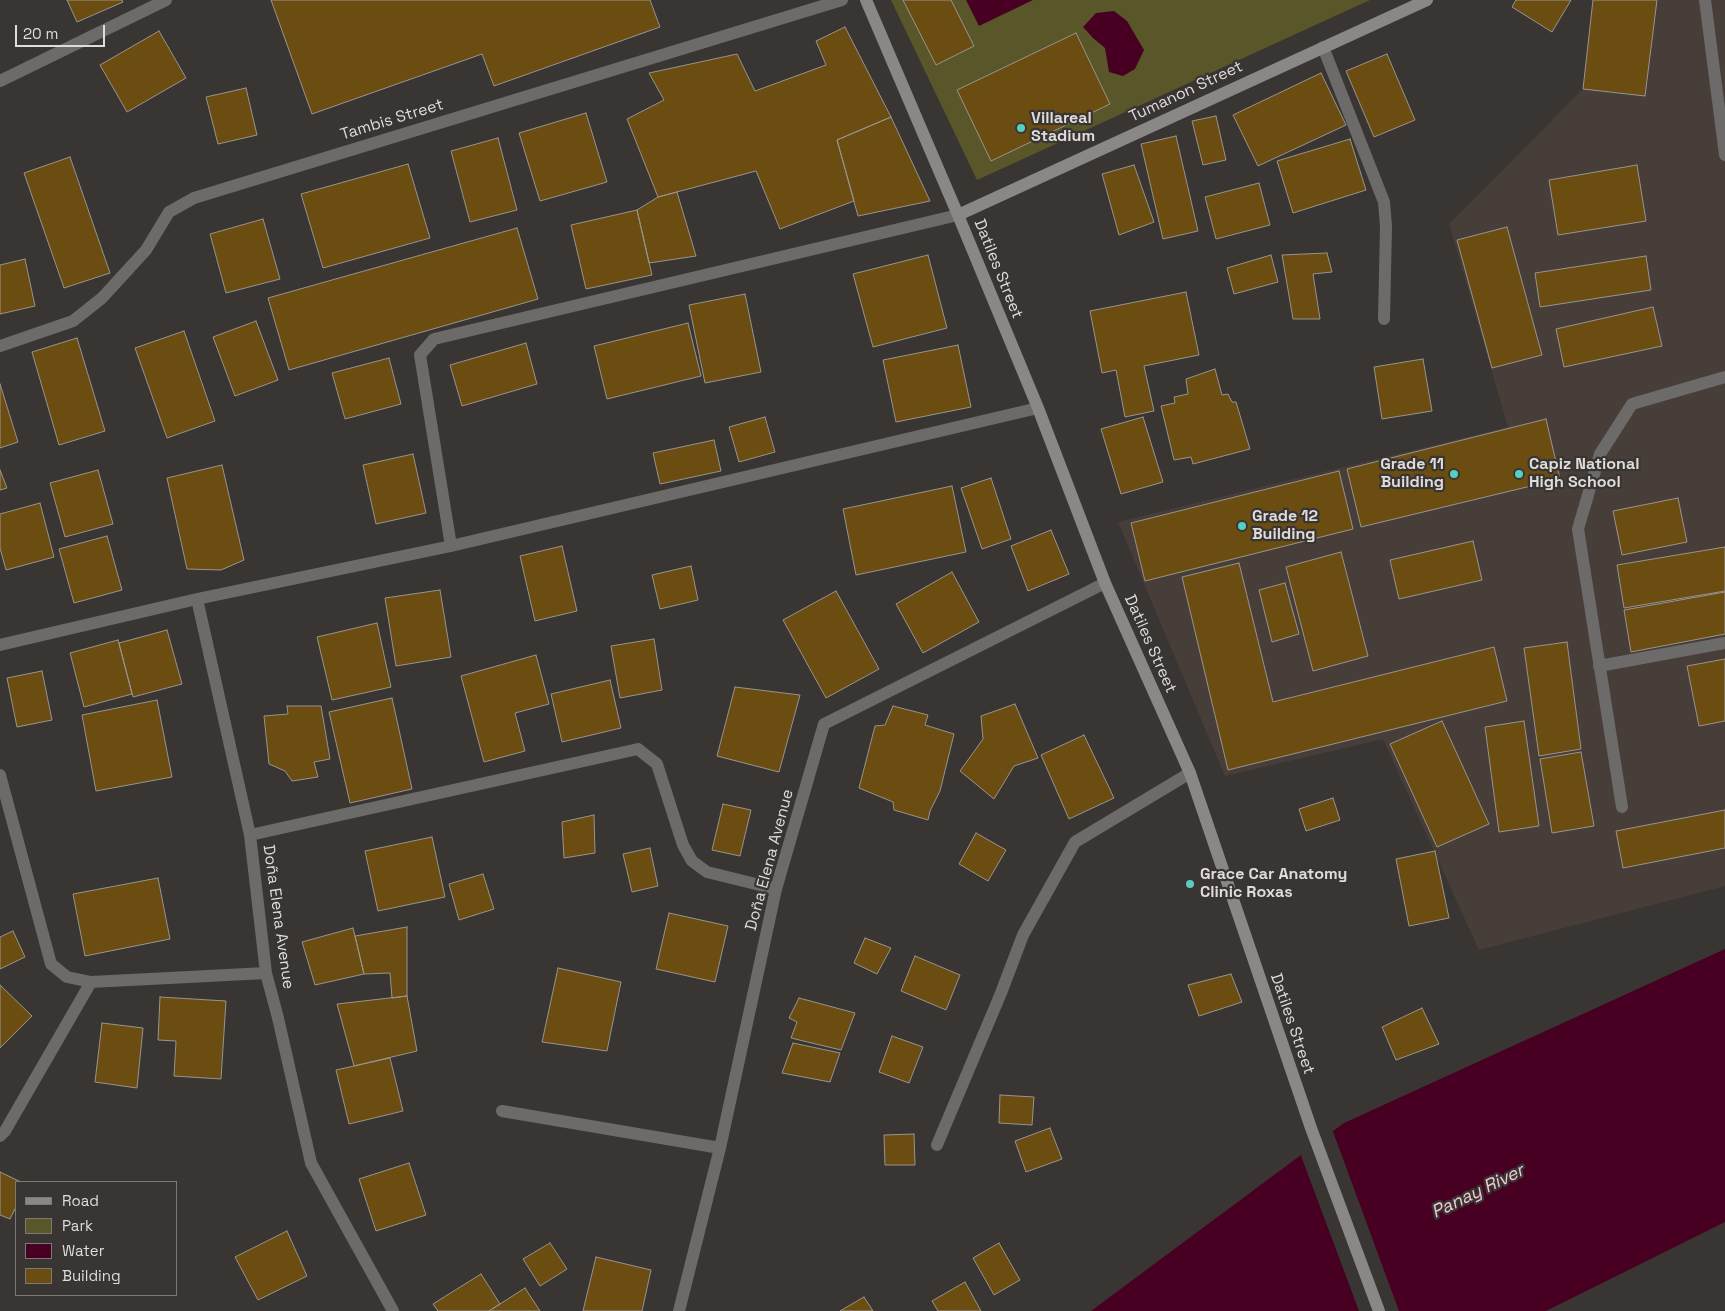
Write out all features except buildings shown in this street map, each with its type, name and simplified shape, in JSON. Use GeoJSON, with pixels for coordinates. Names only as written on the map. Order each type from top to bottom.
{"type":"FeatureCollection","features":[{"type":"Feature","properties":{"kind":"main road","name":"Datiles Street"},"geometry":{"type":"LineString","coordinates":[[866,0],[1038,408],[1105,583],[1190,773],[1311,1128],[1379,1311]]}},
{"type":"Feature","properties":{"kind":"main road","name":"Tumanon Street"},"geometry":{"type":"LineString","coordinates":[[958,215],[1427,0]]}},
{"type":"Feature","properties":{"kind":"street"},"geometry":{"type":"LineString","coordinates":[[0,81],[166,0]]}},
{"type":"Feature","properties":{"kind":"street","name":"Tambis Street"},"geometry":{"type":"LineString","coordinates":[[0,346],[73,321],[102,298],[146,250],[169,212],[194,198],[842,0]]}},
{"type":"Feature","properties":{"kind":"street"},"geometry":{"type":"LineString","coordinates":[[1705,0],[1725,154]]}},
{"type":"Feature","properties":{"kind":"street"},"geometry":{"type":"LineString","coordinates":[[1323,47],[1384,202],[1386,226],[1384,319]]}},
{"type":"Feature","properties":{"kind":"street"},"geometry":{"type":"LineString","coordinates":[[451,546],[420,355],[434,339],[958,215]]}},
{"type":"Feature","properties":{"kind":"street"},"geometry":{"type":"LineString","coordinates":[[1622,807],[1578,529],[1600,454],[1632,404],[1725,377]]}},
{"type":"Feature","properties":{"kind":"street"},"geometry":{"type":"LineString","coordinates":[[0,645],[197,599],[451,546],[1038,408]]}},
{"type":"Feature","properties":{"kind":"street","name":"Doña Elena Avenue"},"geometry":{"type":"LineString","coordinates":[[679,1311],[720,1148],[776,889],[824,724],[1105,583]]}},
{"type":"Feature","properties":{"kind":"street","name":"Doña Elena Avenue"},"geometry":{"type":"LineString","coordinates":[[197,599],[250,835],[266,973],[311,1163],[393,1311]]}},
{"type":"Feature","properties":{"kind":"street"},"geometry":{"type":"LineString","coordinates":[[1599,666],[1725,643]]}},
{"type":"Feature","properties":{"kind":"street"},"geometry":{"type":"LineString","coordinates":[[250,835],[638,750],[657,764],[683,845],[692,861],[707,872],[776,889]]}},
{"type":"Feature","properties":{"kind":"street"},"geometry":{"type":"LineString","coordinates":[[937,1145],[1001,993],[1023,935],[1075,842],[1190,773]]}},
{"type":"Feature","properties":{"kind":"street"},"geometry":{"type":"LineString","coordinates":[[0,775],[51,964],[67,977],[90,982],[266,973]]}},
{"type":"Feature","properties":{"kind":"street"},"geometry":{"type":"LineString","coordinates":[[0,1136],[5,1131],[90,982]]}},
{"type":"Feature","properties":{"kind":"street"},"geometry":{"type":"LineString","coordinates":[[502,1111],[720,1148]]}},
{"type":"Feature","properties":{"kind":"shaded area","name":"Capiz National High School"},"geometry":{"type":"Polygon","coordinates":[[[1593,0],[1725,0],[1725,886],[1479,950],[1383,739],[1225,776],[1118,522],[1508,427],[1449,224],[1583,89],[1593,0]]]}},
{"type":"Feature","properties":{"kind":"green space","name":"Villareal Stadium"},"geometry":{"type":"Polygon","coordinates":[[[891,0],[1370,0],[977,180],[891,0]]]}},
{"type":"Feature","properties":{"kind":"water"},"geometry":{"type":"Polygon","coordinates":[[[966,0],[1033,0],[979,26],[966,0]]]}},
{"type":"Feature","properties":{"kind":"water"},"geometry":{"type":"Polygon","coordinates":[[[1114,11],[1127,21],[1144,50],[1135,69],[1123,76],[1109,72],[1105,48],[1083,27],[1096,13],[1114,11]]]}},
{"type":"Feature","properties":{"kind":"water","name":"Panay River"},"geometry":{"type":"Polygon","coordinates":[[[1725,949],[1725,1222],[1546,1311],[1091,1311],[1344,1123],[1725,949]]]}},
{"type":"Feature","properties":{"kind":"pier"},"geometry":{"type":"Polygon","coordinates":[[[1332,1129],[1399,1311],[1359,1311],[1300,1153],[1332,1129]]]}},
{"type":"Feature","properties":{"kind":"place","name":"Villareal Stadium"},"geometry":{"type":"Point","coordinates":[1021,128]}},
{"type":"Feature","properties":{"kind":"place","name":"Grade 11 Building"},"geometry":{"type":"Point","coordinates":[1454,474]}},
{"type":"Feature","properties":{"kind":"place","name":"Capiz National High School"},"geometry":{"type":"Point","coordinates":[1519,474]}},
{"type":"Feature","properties":{"kind":"place","name":"Grade 12 Building"},"geometry":{"type":"Point","coordinates":[1242,526]}},
{"type":"Feature","properties":{"kind":"place","name":"Grace Car Anatomy Clinic Roxas"},"geometry":{"type":"Point","coordinates":[1190,884]}}]}
